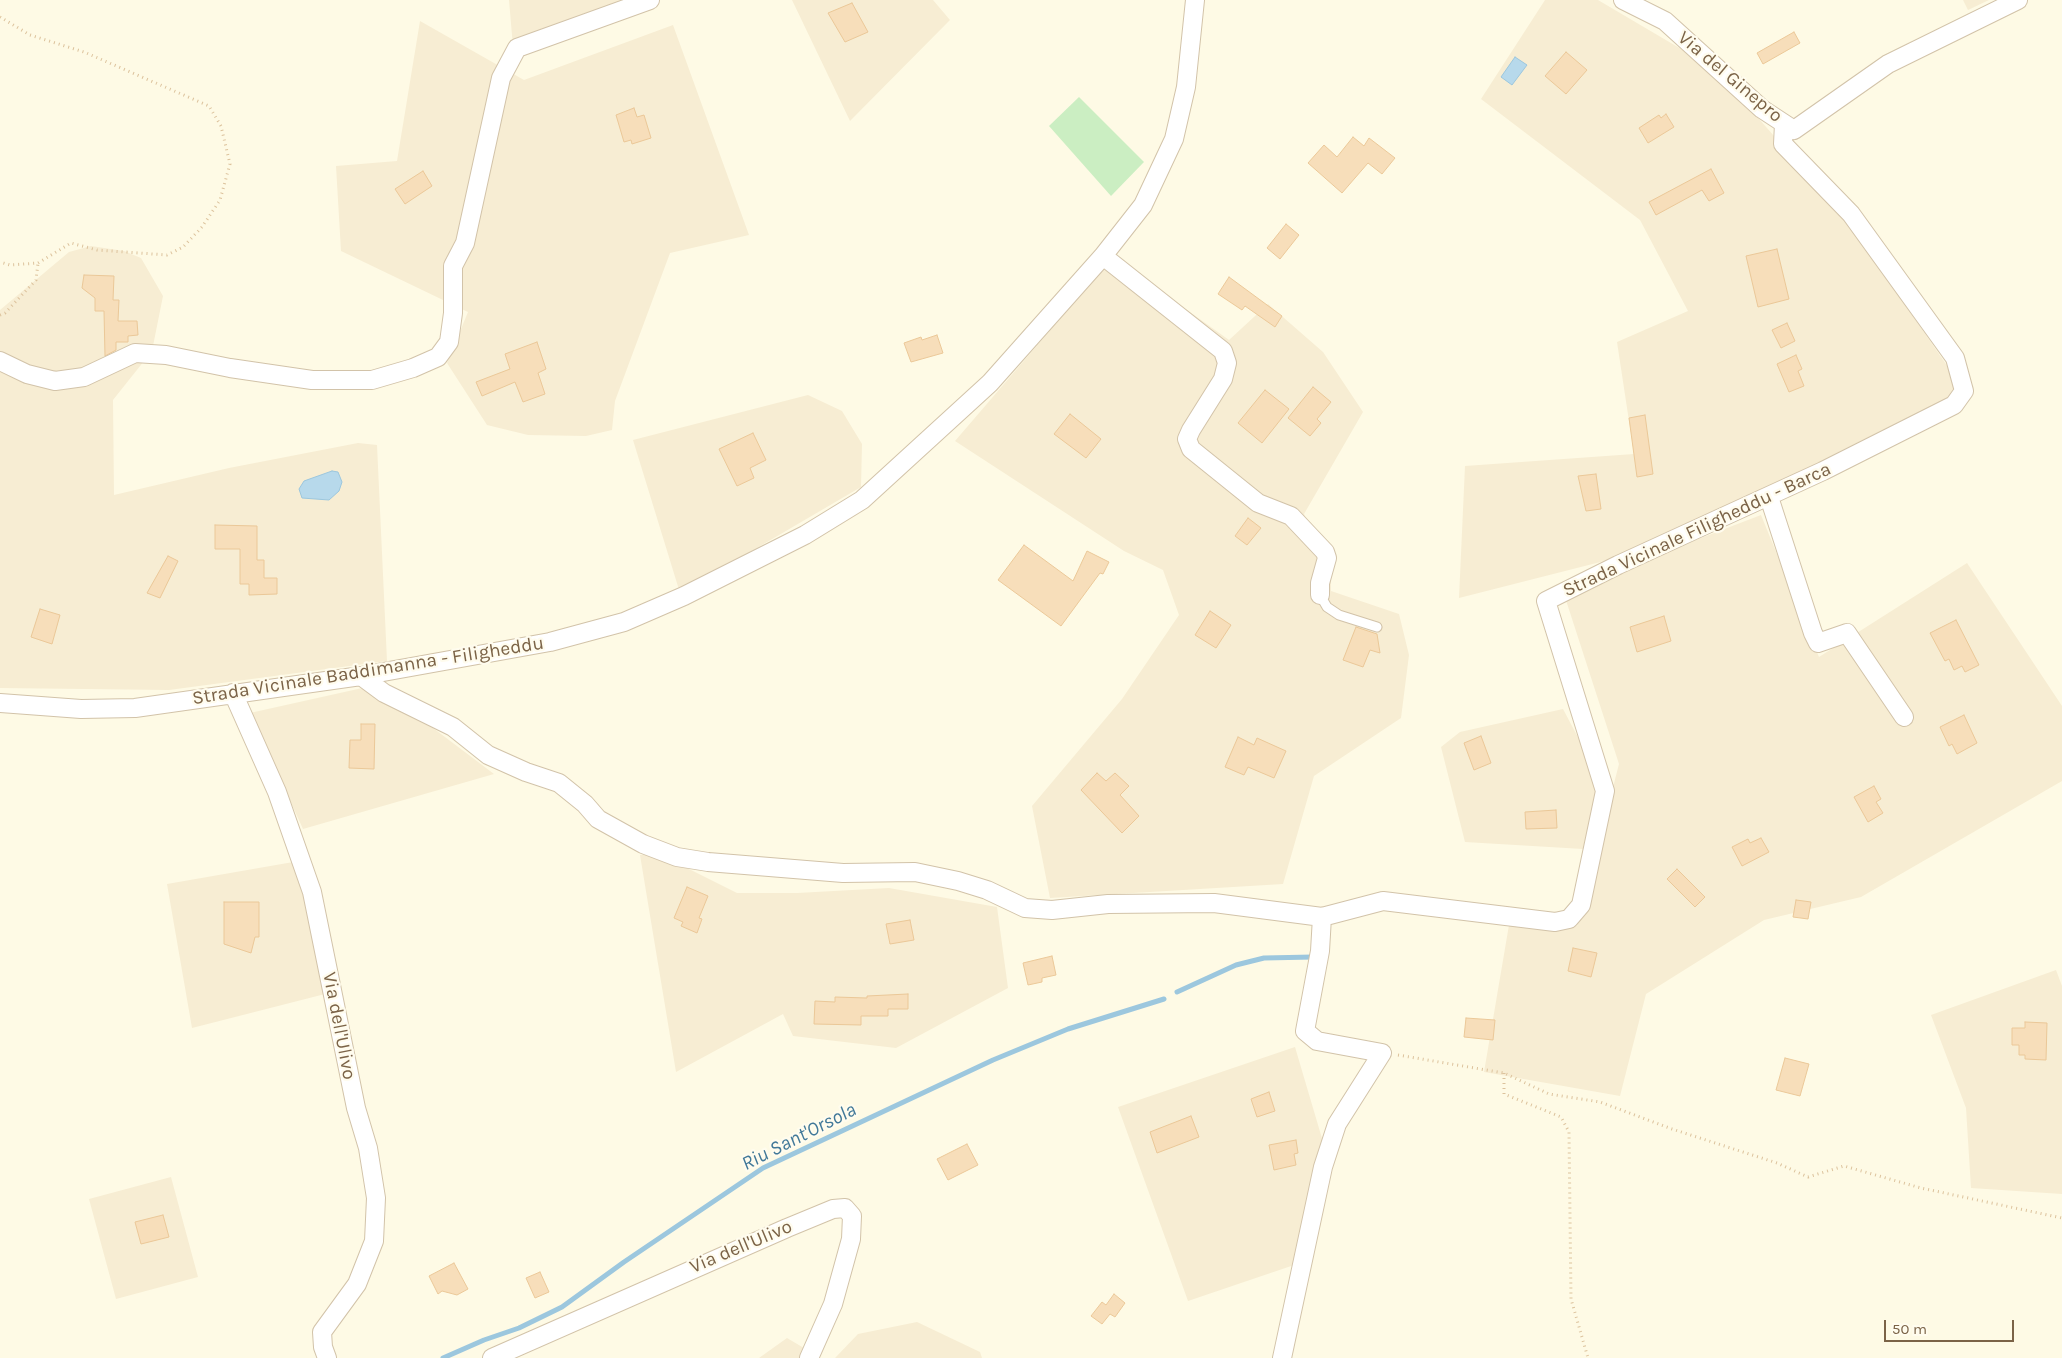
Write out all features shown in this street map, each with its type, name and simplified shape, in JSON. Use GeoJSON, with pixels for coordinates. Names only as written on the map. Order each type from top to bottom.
{"type":"FeatureCollection","features":[{"type":"Feature","properties":{"kind":"street"},"geometry":{"type":"LineString","coordinates":[[0,361],[27,374],[55,381],[84,377],[134,353],[166,355],[230,368],[312,380],[372,380],[413,368],[438,357],[449,342],[453,313],[453,266],[465,243],[501,78],[517,48],[650,0]]}},
{"type":"Feature","properties":{"kind":"street","name":"Strada Vicinale Baddimanna - Filigheddu"},"geometry":{"type":"LineString","coordinates":[[0,703],[81,710],[135,708],[361,676],[550,642],[624,622],[684,596],[805,535],[862,500],[990,383],[1104,256],[1143,206],[1174,139],[1186,87],[1195,0]]}},
{"type":"Feature","properties":{"kind":"street","name":"Via del Ginepro"},"geometry":{"type":"LineString","coordinates":[[1623,0],[1665,21],[1762,109],[1794,130],[1888,64],[2018,0]]}},
{"type":"Feature","properties":{"kind":"street","name":"Strada Vicinale Filigheddu - Barca"},"geometry":{"type":"LineString","coordinates":[[361,676],[384,693],[452,727],[488,755],[526,772],[559,783],[585,804],[598,819],[642,844],[677,857],[708,862],[843,873],[915,872],[958,881],[987,890],[1025,908],[1052,910],[1108,904],[1214,903],[1322,917],[1383,901],[1555,922],[1569,919],[1576,914],[1581,905],[1604,791],[1546,601],[1618,565],[1769,497],[1954,405],[1964,391],[1955,358],[1851,214],[1783,144],[1784,124]]}},
{"type":"Feature","properties":{"kind":"street"},"geometry":{"type":"LineString","coordinates":[[1104,256],[1223,351],[1227,363],[1223,378],[1187,439],[1191,449],[1258,503],[1291,516],[1325,552],[1327,558],[1320,583],[1320,594]]}},
{"type":"Feature","properties":{"kind":"street"},"geometry":{"type":"LineString","coordinates":[[1769,497],[1813,633],[1818,643],[1847,633],[1904,717]]}},
{"type":"Feature","properties":{"kind":"street","name":"Via dell'Ulivo"},"geometry":{"type":"LineString","coordinates":[[233,693],[277,792],[312,892],[354,1099],[368,1148],[376,1198],[374,1240],[371,1249],[356,1284],[322,1332],[323,1347],[327,1358]]}},
{"type":"Feature","properties":{"kind":"street"},"geometry":{"type":"LineString","coordinates":[[1282,1358],[1323,1167],[1337,1124],[1382,1052],[1317,1041],[1306,1031],[1320,951],[1322,917]]}},
{"type":"Feature","properties":{"kind":"street","name":"Via dell'Ulivo"},"geometry":{"type":"LineString","coordinates":[[492,1358],[787,1228],[833,1209],[845,1208],[852,1216],[851,1238],[833,1304],[809,1358]]}},
{"type":"Feature","properties":{"kind":"lane"},"geometry":{"type":"LineString","coordinates":[[1320,594],[1327,607],[1338,615],[1377,627]]}},
{"type":"Feature","properties":{"kind":"path"},"geometry":{"type":"LineString","coordinates":[[0,17],[30,35],[84,52],[209,106],[220,126],[230,164],[220,200],[202,227],[183,248],[167,255],[97,250],[71,243],[38,263],[10,265],[0,262]]}},
{"type":"Feature","properties":{"kind":"path"},"geometry":{"type":"LineString","coordinates":[[0,315],[6,313],[36,280],[38,263]]}},
{"type":"Feature","properties":{"kind":"path"},"geometry":{"type":"LineString","coordinates":[[1382,1052],[1504,1073],[1550,1094],[1600,1102],[1672,1129],[1777,1163],[1808,1177],[1844,1166],[1921,1188],[2062,1218]]}},
{"type":"Feature","properties":{"kind":"path"},"geometry":{"type":"LineString","coordinates":[[1504,1073],[1504,1094],[1561,1117],[1569,1132],[1571,1298],[1588,1358]]}},
{"type":"Feature","properties":{"kind":"shaded area"},"geometry":{"type":"Polygon","coordinates":[[[509,0],[643,0],[513,47],[509,0]]]}},
{"type":"Feature","properties":{"kind":"shaded area"},"geometry":{"type":"Polygon","coordinates":[[[792,0],[933,0],[950,20],[850,121],[792,0]]]}},
{"type":"Feature","properties":{"kind":"shaded area"},"geometry":{"type":"Polygon","coordinates":[[[1545,0],[1598,0],[1715,69],[1841,212],[1959,383],[1945,402],[1799,477],[1624,556],[1459,598],[1465,466],[1634,454],[1617,342],[1688,311],[1640,220],[1481,99],[1545,0]]]}},
{"type":"Feature","properties":{"kind":"shaded area"},"geometry":{"type":"Polygon","coordinates":[[[1963,0],[1989,0],[1968,10],[1963,0]]]}},
{"type":"Feature","properties":{"kind":"shaded area"},"geometry":{"type":"Polygon","coordinates":[[[420,21],[524,80],[673,25],[749,235],[670,253],[615,401],[612,430],[586,436],[528,435],[487,425],[447,363],[468,312],[341,251],[336,166],[397,161],[420,21]]]}},
{"type":"Feature","properties":{"kind":"shaded area"},"geometry":{"type":"Polygon","coordinates":[[[91,246],[124,251],[141,258],[163,296],[152,351],[113,400],[114,495],[229,468],[358,443],[377,445],[387,661],[169,690],[0,688],[0,310],[69,252],[91,246]]]}},
{"type":"Feature","properties":{"kind":"shaded area"},"geometry":{"type":"Polygon","coordinates":[[[1113,257],[1229,340],[1268,304],[1323,352],[1363,412],[1304,514],[1331,568],[1331,591],[1399,614],[1409,655],[1401,718],[1314,776],[1283,884],[1050,898],[1032,806],[1122,699],[1179,615],[1163,570],[1124,551],[955,441],[1113,257]]]}},
{"type":"Feature","properties":{"kind":"shaded area"},"geometry":{"type":"Polygon","coordinates":[[[808,395],[842,411],[862,444],[861,487],[680,593],[633,440],[808,395]]]}},
{"type":"Feature","properties":{"kind":"shaded area"},"geometry":{"type":"Polygon","coordinates":[[[1761,515],[1819,657],[1967,563],[2062,706],[2062,781],[1861,897],[1764,920],[1646,994],[1620,1096],[1484,1072],[1509,925],[1577,926],[1619,764],[1563,591],[1761,515]]]}},
{"type":"Feature","properties":{"kind":"shaded area"},"geometry":{"type":"Polygon","coordinates":[[[376,685],[494,774],[303,829],[250,713],[376,685]]]}},
{"type":"Feature","properties":{"kind":"shaded area"},"geometry":{"type":"Polygon","coordinates":[[[1563,709],[1599,777],[1583,849],[1465,842],[1441,747],[1460,732],[1563,709]]]}},
{"type":"Feature","properties":{"kind":"shaded area"},"geometry":{"type":"Polygon","coordinates":[[[659,854],[737,893],[797,893],[889,888],[997,907],[1008,988],[896,1048],[793,1036],[783,1014],[676,1072],[640,855],[659,854]]]}},
{"type":"Feature","properties":{"kind":"shaded area"},"geometry":{"type":"Polygon","coordinates":[[[299,861],[325,994],[192,1028],[167,884],[299,861]]]}},
{"type":"Feature","properties":{"kind":"shaded area"},"geometry":{"type":"Polygon","coordinates":[[[2056,970],[2062,986],[2062,1194],[1971,1188],[1966,1108],[1931,1015],[2056,970]]]}},
{"type":"Feature","properties":{"kind":"shaded area"},"geometry":{"type":"Polygon","coordinates":[[[1295,1047],[1326,1152],[1303,1262],[1188,1301],[1118,1107],[1295,1047]]]}},
{"type":"Feature","properties":{"kind":"shaded area"},"geometry":{"type":"Polygon","coordinates":[[[171,1177],[198,1277],[116,1299],[89,1199],[171,1177]]]}},
{"type":"Feature","properties":{"kind":"shaded area"},"geometry":{"type":"Polygon","coordinates":[[[917,1322],[980,1352],[982,1358],[835,1358],[858,1334],[917,1322]]]}},
{"type":"Feature","properties":{"kind":"shaded area"},"geometry":{"type":"Polygon","coordinates":[[[787,1338],[809,1351],[805,1358],[759,1358],[787,1338]]]}},
{"type":"Feature","properties":{"kind":"green space"},"geometry":{"type":"Polygon","coordinates":[[[1079,97],[1144,162],[1111,196],[1049,126],[1079,97]]]}},
{"type":"Feature","properties":{"kind":"water"},"geometry":{"type":"Polygon","coordinates":[[[1515,57],[1527,65],[1512,85],[1501,77],[1515,57]]]}},
{"type":"Feature","properties":{"kind":"water"},"geometry":{"type":"Polygon","coordinates":[[[332,471],[338,472],[342,482],[339,491],[329,500],[302,498],[299,489],[304,481],[332,471]]]}},
{"type":"Feature","properties":{"kind":"building"},"geometry":{"type":"Polygon","coordinates":[[[852,3],[868,32],[845,42],[828,13],[852,3]]]}},
{"type":"Feature","properties":{"kind":"building"},"geometry":{"type":"Polygon","coordinates":[[[1794,32],[1800,43],[1763,64],[1757,53],[1794,32]]]}},
{"type":"Feature","properties":{"kind":"building"},"geometry":{"type":"Polygon","coordinates":[[[1566,52],[1587,70],[1566,94],[1545,76],[1566,52]]]}},
{"type":"Feature","properties":{"kind":"building"},"geometry":{"type":"Polygon","coordinates":[[[634,108],[637,117],[644,115],[651,138],[632,144],[631,140],[624,142],[616,115],[634,108]]]}},
{"type":"Feature","properties":{"kind":"building"},"geometry":{"type":"Polygon","coordinates":[[[1666,114],[1674,127],[1648,143],[1639,128],[1659,115],[1661,118],[1666,114]]]}},
{"type":"Feature","properties":{"kind":"building"},"geometry":{"type":"Polygon","coordinates":[[[1353,137],[1364,146],[1369,138],[1395,158],[1382,174],[1368,163],[1342,193],[1308,163],[1324,145],[1337,157],[1353,137]]]}},
{"type":"Feature","properties":{"kind":"building"},"geometry":{"type":"Polygon","coordinates":[[[1711,169],[1724,193],[1709,201],[1702,190],[1656,215],[1649,202],[1711,169]]]}},
{"type":"Feature","properties":{"kind":"building"},"geometry":{"type":"Polygon","coordinates":[[[423,171],[432,186],[405,204],[395,189],[423,171]]]}},
{"type":"Feature","properties":{"kind":"building"},"geometry":{"type":"Polygon","coordinates":[[[1286,224],[1299,235],[1280,259],[1267,248],[1286,224]]]}},
{"type":"Feature","properties":{"kind":"building"},"geometry":{"type":"Polygon","coordinates":[[[1777,249],[1789,299],[1758,307],[1746,256],[1777,249]]]}},
{"type":"Feature","properties":{"kind":"building"},"geometry":{"type":"Polygon","coordinates":[[[84,275],[114,276],[113,300],[119,300],[118,321],[137,321],[138,335],[128,336],[128,342],[116,342],[116,350],[105,356],[104,311],[95,311],[95,298],[82,288],[84,275]]]}},
{"type":"Feature","properties":{"kind":"building"},"geometry":{"type":"Polygon","coordinates":[[[1229,277],[1282,316],[1275,327],[1245,306],[1242,310],[1218,294],[1229,277]]]}},
{"type":"Feature","properties":{"kind":"building"},"geometry":{"type":"Polygon","coordinates":[[[1787,323],[1795,341],[1781,348],[1772,330],[1787,323]]]}},
{"type":"Feature","properties":{"kind":"building"},"geometry":{"type":"Polygon","coordinates":[[[937,335],[943,353],[911,362],[904,343],[921,337],[922,340],[937,335]]]}},
{"type":"Feature","properties":{"kind":"building"},"geometry":{"type":"Polygon","coordinates":[[[537,342],[546,369],[538,373],[545,394],[523,402],[515,382],[482,396],[476,382],[510,369],[505,354],[537,342]]]}},
{"type":"Feature","properties":{"kind":"building"},"geometry":{"type":"Polygon","coordinates":[[[1796,355],[1802,369],[1798,371],[1804,386],[1789,392],[1777,364],[1796,355]]]}},
{"type":"Feature","properties":{"kind":"building"},"geometry":{"type":"Polygon","coordinates":[[[1313,387],[1331,402],[1317,419],[1321,423],[1310,436],[1288,418],[1313,387]]]}},
{"type":"Feature","properties":{"kind":"building"},"geometry":{"type":"Polygon","coordinates":[[[1265,390],[1289,409],[1262,443],[1238,423],[1265,390]]]}},
{"type":"Feature","properties":{"kind":"building"},"geometry":{"type":"Polygon","coordinates":[[[1070,414],[1101,439],[1086,458],[1054,434],[1070,414]]]}},
{"type":"Feature","properties":{"kind":"building"},"geometry":{"type":"Polygon","coordinates":[[[1645,415],[1653,474],[1637,477],[1629,418],[1645,415]]]}},
{"type":"Feature","properties":{"kind":"building"},"geometry":{"type":"Polygon","coordinates":[[[753,433],[766,460],[750,468],[754,478],[737,486],[719,449],[753,433]]]}},
{"type":"Feature","properties":{"kind":"building"},"geometry":{"type":"Polygon","coordinates":[[[1596,474],[1601,509],[1586,511],[1578,476],[1596,474]]]}},
{"type":"Feature","properties":{"kind":"building"},"geometry":{"type":"Polygon","coordinates":[[[1248,518],[1261,528],[1247,545],[1235,536],[1248,518]]]}},
{"type":"Feature","properties":{"kind":"building"},"geometry":{"type":"Polygon","coordinates":[[[215,525],[257,526],[257,560],[264,560],[264,578],[277,578],[277,594],[249,595],[249,584],[240,584],[240,549],[215,549],[215,525]]]}},
{"type":"Feature","properties":{"kind":"building"},"geometry":{"type":"Polygon","coordinates":[[[1024,545],[1073,581],[1087,551],[1109,562],[1103,574],[1100,573],[1061,626],[998,580],[1024,545]]]}},
{"type":"Feature","properties":{"kind":"building"},"geometry":{"type":"Polygon","coordinates":[[[168,556],[178,561],[160,598],[147,593],[168,556]]]}},
{"type":"Feature","properties":{"kind":"building"},"geometry":{"type":"Polygon","coordinates":[[[40,609],[60,615],[52,644],[31,637],[40,609]]]}},
{"type":"Feature","properties":{"kind":"building"},"geometry":{"type":"Polygon","coordinates":[[[1210,611],[1231,625],[1216,648],[1195,635],[1210,611]]]}},
{"type":"Feature","properties":{"kind":"building"},"geometry":{"type":"Polygon","coordinates":[[[1664,616],[1671,641],[1637,652],[1630,627],[1664,616]]]}},
{"type":"Feature","properties":{"kind":"building"},"geometry":{"type":"Polygon","coordinates":[[[1956,620],[1979,665],[1965,672],[1962,666],[1954,670],[1949,659],[1945,661],[1930,633],[1956,620]]]}},
{"type":"Feature","properties":{"kind":"building"},"geometry":{"type":"Polygon","coordinates":[[[1356,627],[1377,634],[1380,653],[1370,650],[1363,667],[1343,660],[1356,627]]]}},
{"type":"Feature","properties":{"kind":"building"},"geometry":{"type":"Polygon","coordinates":[[[1964,715],[1977,743],[1957,754],[1952,744],[1949,746],[1940,727],[1964,715]]]}},
{"type":"Feature","properties":{"kind":"building"},"geometry":{"type":"Polygon","coordinates":[[[361,724],[375,724],[374,769],[349,768],[350,740],[361,740],[361,724]]]}},
{"type":"Feature","properties":{"kind":"building"},"geometry":{"type":"Polygon","coordinates":[[[1481,736],[1491,763],[1474,770],[1464,743],[1481,736]]]}},
{"type":"Feature","properties":{"kind":"building"},"geometry":{"type":"Polygon","coordinates":[[[1238,737],[1254,745],[1257,738],[1286,751],[1274,778],[1248,767],[1244,775],[1225,767],[1238,737]]]}},
{"type":"Feature","properties":{"kind":"building"},"geometry":{"type":"Polygon","coordinates":[[[1097,773],[1106,781],[1115,773],[1129,786],[1120,795],[1139,816],[1122,833],[1081,790],[1097,773]]]}},
{"type":"Feature","properties":{"kind":"building"},"geometry":{"type":"Polygon","coordinates":[[[1874,786],[1881,799],[1876,802],[1883,813],[1868,822],[1854,797],[1874,786]]]}},
{"type":"Feature","properties":{"kind":"building"},"geometry":{"type":"Polygon","coordinates":[[[1556,810],[1557,828],[1526,829],[1525,812],[1556,810]]]}},
{"type":"Feature","properties":{"kind":"building"},"geometry":{"type":"Polygon","coordinates":[[[1761,838],[1769,852],[1742,866],[1732,847],[1748,839],[1750,843],[1761,838]]]}},
{"type":"Feature","properties":{"kind":"building"},"geometry":{"type":"Polygon","coordinates":[[[1677,869],[1705,897],[1695,907],[1667,879],[1677,869]]]}},
{"type":"Feature","properties":{"kind":"building"},"geometry":{"type":"Polygon","coordinates":[[[687,887],[708,896],[699,918],[702,919],[697,933],[681,926],[683,922],[674,918],[687,887]]]}},
{"type":"Feature","properties":{"kind":"building"},"geometry":{"type":"Polygon","coordinates":[[[1796,900],[1811,902],[1808,919],[1793,917],[1796,900]]]}},
{"type":"Feature","properties":{"kind":"building"},"geometry":{"type":"Polygon","coordinates":[[[224,902],[259,902],[259,937],[255,937],[251,953],[224,944],[224,902]]]}},
{"type":"Feature","properties":{"kind":"building"},"geometry":{"type":"Polygon","coordinates":[[[910,920],[914,940],[890,944],[886,924],[910,920]]]}},
{"type":"Feature","properties":{"kind":"building"},"geometry":{"type":"Polygon","coordinates":[[[1573,948],[1597,953],[1591,977],[1568,971],[1573,948]]]}},
{"type":"Feature","properties":{"kind":"building"},"geometry":{"type":"Polygon","coordinates":[[[1052,956],[1056,975],[1042,978],[1042,982],[1028,985],[1023,963],[1052,956]]]}},
{"type":"Feature","properties":{"kind":"building"},"geometry":{"type":"Polygon","coordinates":[[[908,994],[908,1009],[888,1009],[888,1016],[861,1016],[861,1025],[814,1024],[815,1001],[835,1002],[835,997],[867,998],[867,996],[908,994]]]}},
{"type":"Feature","properties":{"kind":"building"},"geometry":{"type":"Polygon","coordinates":[[[1466,1018],[1495,1020],[1493,1040],[1464,1037],[1466,1018]]]}},
{"type":"Feature","properties":{"kind":"building"},"geometry":{"type":"Polygon","coordinates":[[[2025,1022],[2047,1023],[2046,1060],[2025,1059],[2025,1055],[2019,1055],[2019,1045],[2012,1045],[2012,1028],[2025,1028],[2025,1022]]]}},
{"type":"Feature","properties":{"kind":"building"},"geometry":{"type":"Polygon","coordinates":[[[1785,1058],[1809,1064],[1800,1096],[1776,1090],[1785,1058]]]}},
{"type":"Feature","properties":{"kind":"building"},"geometry":{"type":"Polygon","coordinates":[[[1269,1092],[1275,1111],[1257,1117],[1251,1099],[1269,1092]]]}},
{"type":"Feature","properties":{"kind":"building"},"geometry":{"type":"Polygon","coordinates":[[[1191,1116],[1199,1137],[1157,1153],[1150,1132],[1191,1116]]]}},
{"type":"Feature","properties":{"kind":"building"},"geometry":{"type":"Polygon","coordinates":[[[1296,1140],[1298,1153],[1294,1154],[1296,1165],[1274,1170],[1269,1145],[1296,1140]]]}},
{"type":"Feature","properties":{"kind":"building"},"geometry":{"type":"Polygon","coordinates":[[[967,1144],[978,1165],[948,1180],[937,1159],[967,1144]]]}},
{"type":"Feature","properties":{"kind":"building"},"geometry":{"type":"Polygon","coordinates":[[[163,1215],[169,1237],[141,1244],[135,1222],[163,1215]]]}},
{"type":"Feature","properties":{"kind":"building"},"geometry":{"type":"Polygon","coordinates":[[[454,1263],[468,1289],[457,1295],[442,1291],[438,1294],[429,1276],[454,1263]]]}},
{"type":"Feature","properties":{"kind":"building"},"geometry":{"type":"Polygon","coordinates":[[[540,1272],[549,1292],[535,1298],[526,1278],[540,1272]]]}},
{"type":"Feature","properties":{"kind":"building"},"geometry":{"type":"Polygon","coordinates":[[[1114,1294],[1125,1303],[1115,1317],[1110,1314],[1102,1324],[1091,1316],[1102,1302],[1106,1305],[1114,1294]]]}},
{"type":"Feature","properties":{"kind":"waterway","name":"Riu Sant'Orsola"},"geometry":{"type":"LineString","coordinates":[[1177,992],[1236,965],[1264,958],[1313,957]]}},
{"type":"Feature","properties":{"kind":"waterway","name":"Riu Sant'Orsola"},"geometry":{"type":"LineString","coordinates":[[443,1358],[484,1340],[519,1328],[562,1307],[624,1262],[763,1168],[993,1060],[1068,1029],[1164,999]]}}]}
